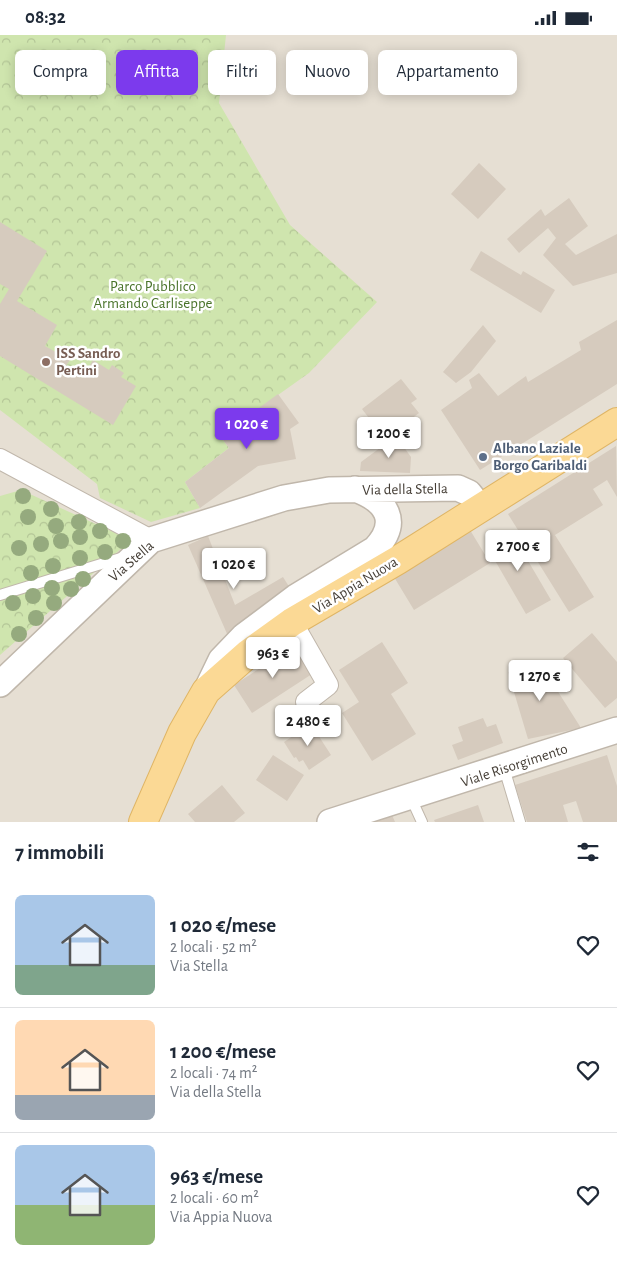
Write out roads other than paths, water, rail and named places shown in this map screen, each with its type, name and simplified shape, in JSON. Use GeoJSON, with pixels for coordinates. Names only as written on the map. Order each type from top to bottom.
{"type":"FeatureCollection","features":[{"type":"Feature","properties":{"kind":"main road","name":"Via Appia Nuova"},"geometry":{"type":"LineString","coordinates":[[145,820],[182,733],[206,691],[249,653],[292,622],[617,422]]}},
{"type":"Feature","properties":{"kind":"street"},"geometry":{"type":"LineString","coordinates":[[0,459],[145,546]]}},
{"type":"Feature","properties":{"kind":"street","name":"Via della Stella"},"geometry":{"type":"LineString","coordinates":[[355,489],[458,488],[469,493],[481,507]]}},
{"type":"Feature","properties":{"kind":"street","name":"Via della Stella"},"geometry":{"type":"LineString","coordinates":[[206,691],[221,660],[244,635],[296,597],[375,549],[383,540],[388,520],[386,509],[379,500],[370,494],[355,489]]}},
{"type":"Feature","properties":{"kind":"street","name":"Via Stella"},"geometry":{"type":"LineString","coordinates":[[0,684],[145,546],[284,498],[329,490],[355,489]]}},
{"type":"Feature","properties":{"kind":"street"},"geometry":{"type":"LineString","coordinates":[[292,622],[328,685],[306,702]]}},
{"type":"Feature","properties":{"kind":"street","name":"Viale Risorgimento"},"geometry":{"type":"LineString","coordinates":[[330,822],[411,798],[617,730]]}},
{"type":"Feature","properties":{"kind":"lane"},"geometry":{"type":"LineString","coordinates":[[0,595],[145,546]]}},
{"type":"Feature","properties":{"kind":"lane"},"geometry":{"type":"LineString","coordinates":[[504,768],[520,822]]}},
{"type":"Feature","properties":{"kind":"lane"},"geometry":{"type":"LineString","coordinates":[[411,798],[422,822]]}},
{"type":"Feature","properties":{"kind":"place","name":"ISS Sandro Pertini"},"geometry":{"type":"Point","coordinates":[46,362]}},
{"type":"Feature","properties":{"kind":"place","name":"Albano Laziale Borgo Garibaldi"},"geometry":{"type":"Point","coordinates":[483,457]}},
{"type":"Feature","properties":{"kind":"park label","name":"Parco Pubblico Armando Carliseppe"},"geometry":{"type":"Point","coordinates":[153,294]}}]}
